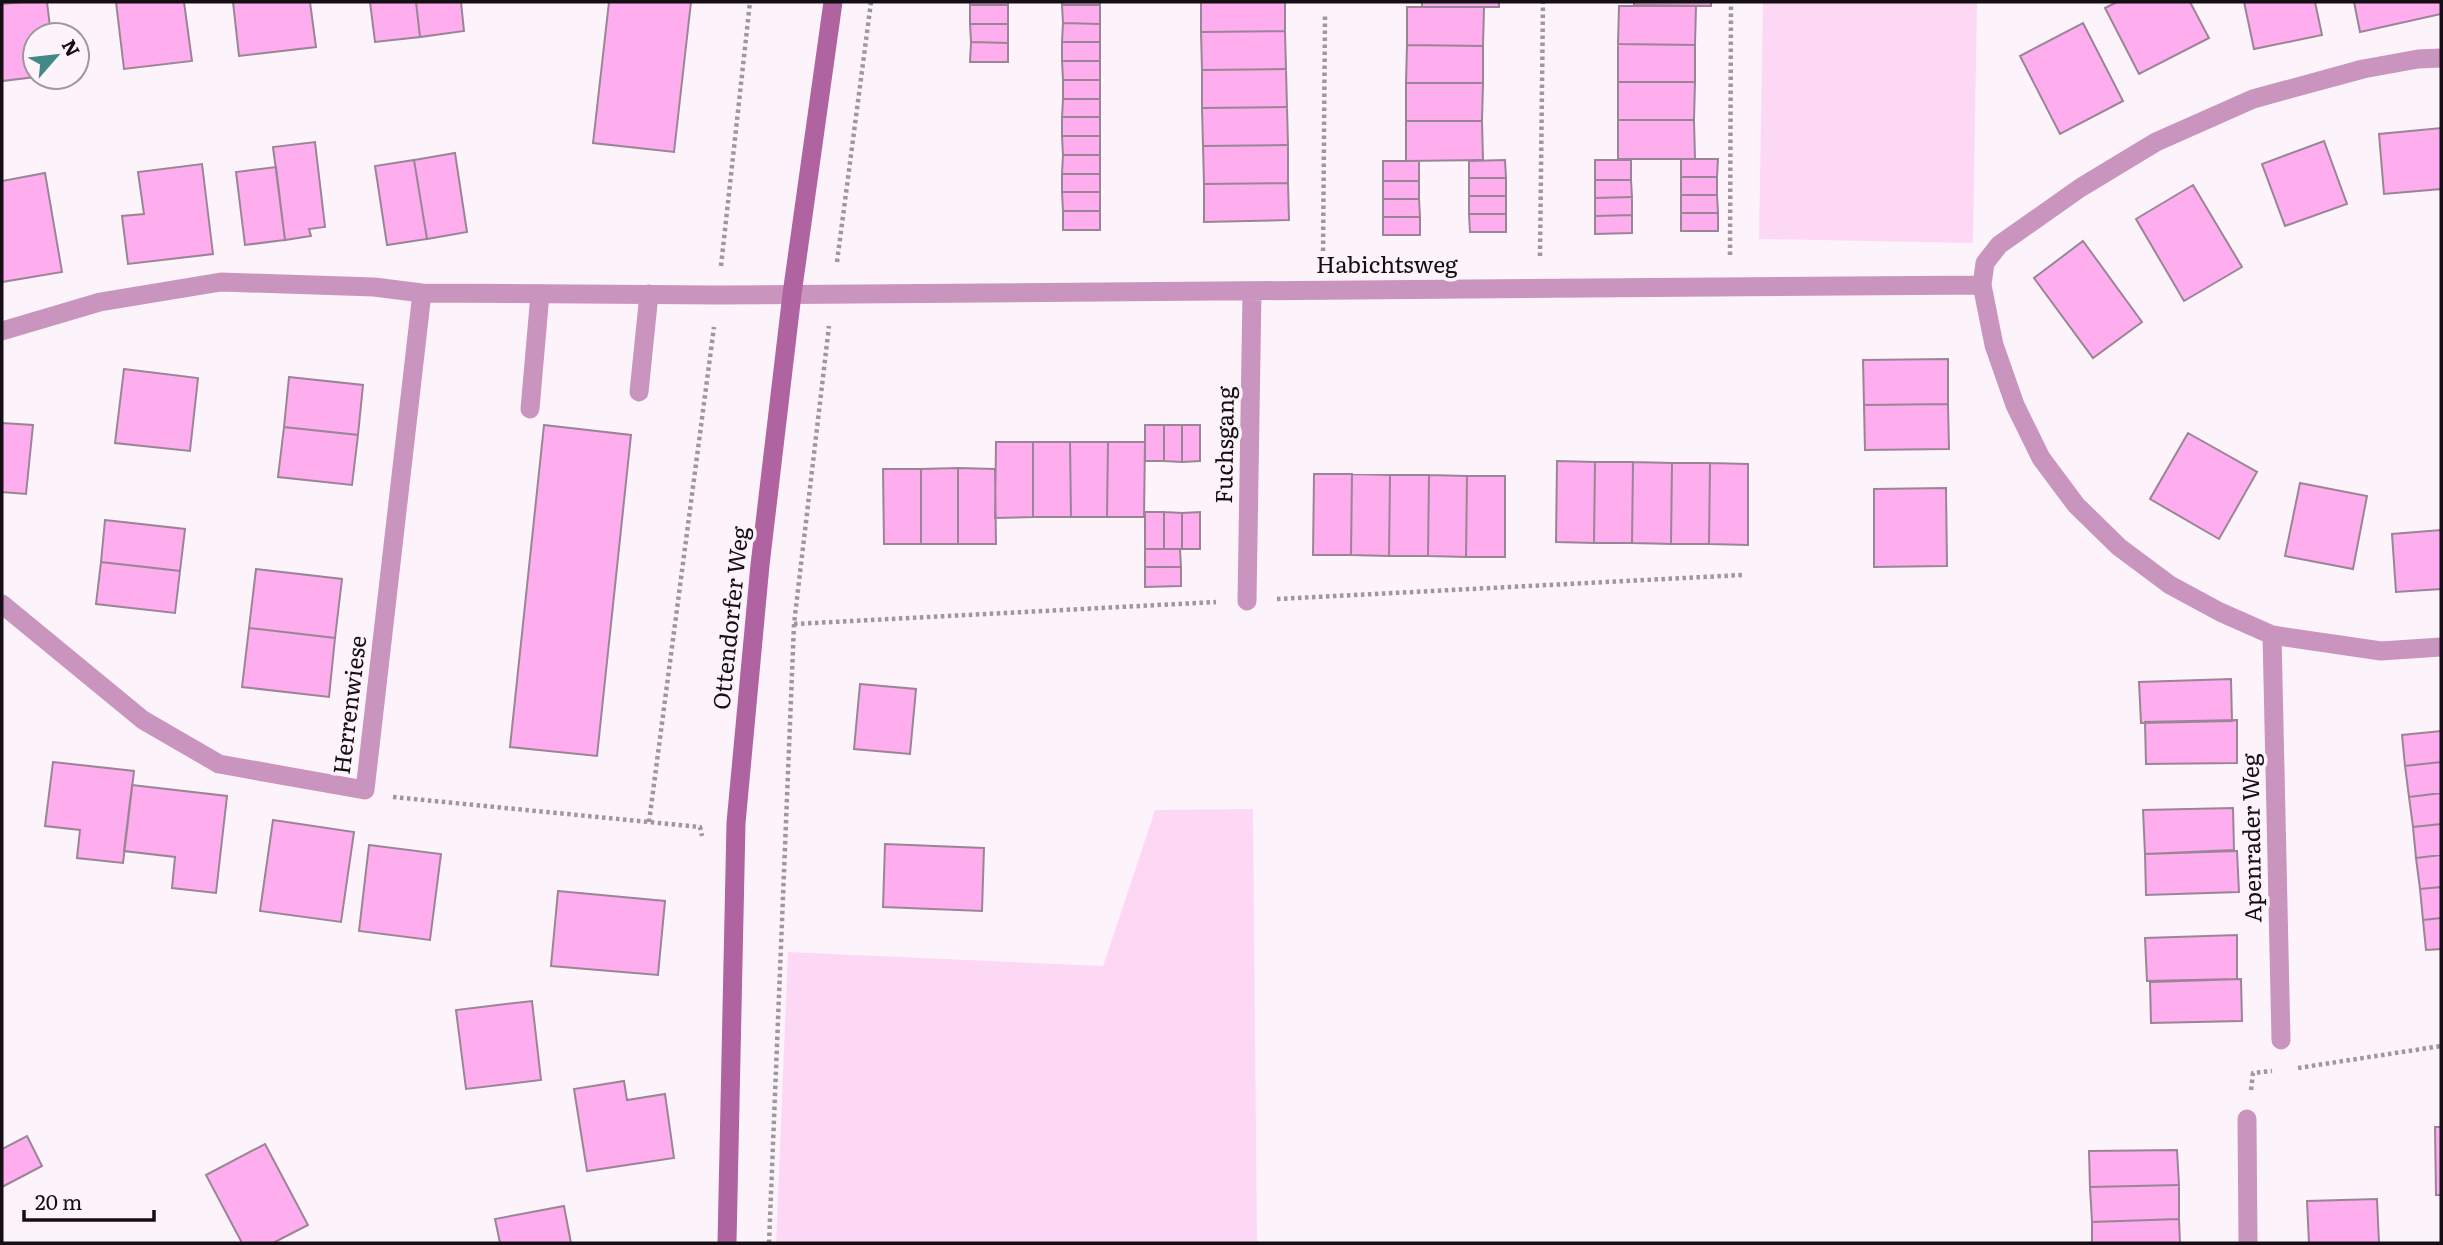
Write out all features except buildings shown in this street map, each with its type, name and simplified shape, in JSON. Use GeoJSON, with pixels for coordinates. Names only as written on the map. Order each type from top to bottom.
{"type":"FeatureCollection","features":[{"type":"Feature","properties":{"kind":"main road","name":"Ottendorfer Weg"},"geometry":{"type":"LineString","coordinates":[[727,1243],[736,823],[760,565],[792,294],[833,2]]}},
{"type":"Feature","properties":{"kind":"street"},"geometry":{"type":"LineString","coordinates":[[2441,58],[2418,59],[2363,69],[2253,99],[2156,142],[2080,188],[1999,245],[1985,263],[1982,285],[1994,345],[2015,405],[2041,458],[2076,505],[2119,547],[2170,585],[2220,612],[2272,635],[2381,651],[2441,647]]}},
{"type":"Feature","properties":{"kind":"street"},"geometry":{"type":"LineString","coordinates":[[2,331],[100,302],[221,282],[374,287],[422,293],[792,294]]}},
{"type":"Feature","properties":{"kind":"street","name":"Habichtsweg"},"geometry":{"type":"LineString","coordinates":[[792,294],[1982,285]]}},
{"type":"Feature","properties":{"kind":"street","name":"Fuchsgang"},"geometry":{"type":"LineString","coordinates":[[1247,601],[1252,291]]}},
{"type":"Feature","properties":{"kind":"street","name":"Herrenwiese"},"geometry":{"type":"LineString","coordinates":[[2,604],[143,720],[219,764],[365,790],[422,293]]}},
{"type":"Feature","properties":{"kind":"street"},"geometry":{"type":"LineString","coordinates":[[530,409],[540,294]]}},
{"type":"Feature","properties":{"kind":"street"},"geometry":{"type":"LineString","coordinates":[[639,392],[649,294]]}},
{"type":"Feature","properties":{"kind":"street","name":"Apenrader Weg"},"geometry":{"type":"LineString","coordinates":[[2272,635],[2281,1040]]}},
{"type":"Feature","properties":{"kind":"street"},"geometry":{"type":"LineString","coordinates":[[2247,1119],[2248,1243]]}},
{"type":"Feature","properties":{"kind":"path"},"geometry":{"type":"LineString","coordinates":[[649,822],[718,295],[750,2]]}},
{"type":"Feature","properties":{"kind":"path"},"geometry":{"type":"LineString","coordinates":[[1539,289],[1543,2]]}},
{"type":"Feature","properties":{"kind":"path"},"geometry":{"type":"LineString","coordinates":[[1730,287],[1731,2]]}},
{"type":"Feature","properties":{"kind":"path"},"geometry":{"type":"LineString","coordinates":[[1323,290],[1325,16]]}},
{"type":"Feature","properties":{"kind":"path"},"geometry":{"type":"LineString","coordinates":[[769,1243],[794,624]]}},
{"type":"Feature","properties":{"kind":"path"},"geometry":{"type":"LineString","coordinates":[[365,790],[390,797],[700,827],[703,839]]}},
{"type":"Feature","properties":{"kind":"path"},"geometry":{"type":"LineString","coordinates":[[2296,1068],[2441,1046]]}},
{"type":"Feature","properties":{"kind":"path"},"geometry":{"type":"LineString","coordinates":[[2253,1073],[2283,1070]]}},
{"type":"Feature","properties":{"kind":"shaded area"},"geometry":{"type":"Polygon","coordinates":[[[1763,2],[1977,2],[1973,243],[1759,239],[1763,2]]]}},
{"type":"Feature","properties":{"kind":"shaded area"},"geometry":{"type":"Polygon","coordinates":[[[1253,809],[1257,1243],[776,1243],[788,952],[1103,966],[1155,810],[1253,809]]]}}]}
